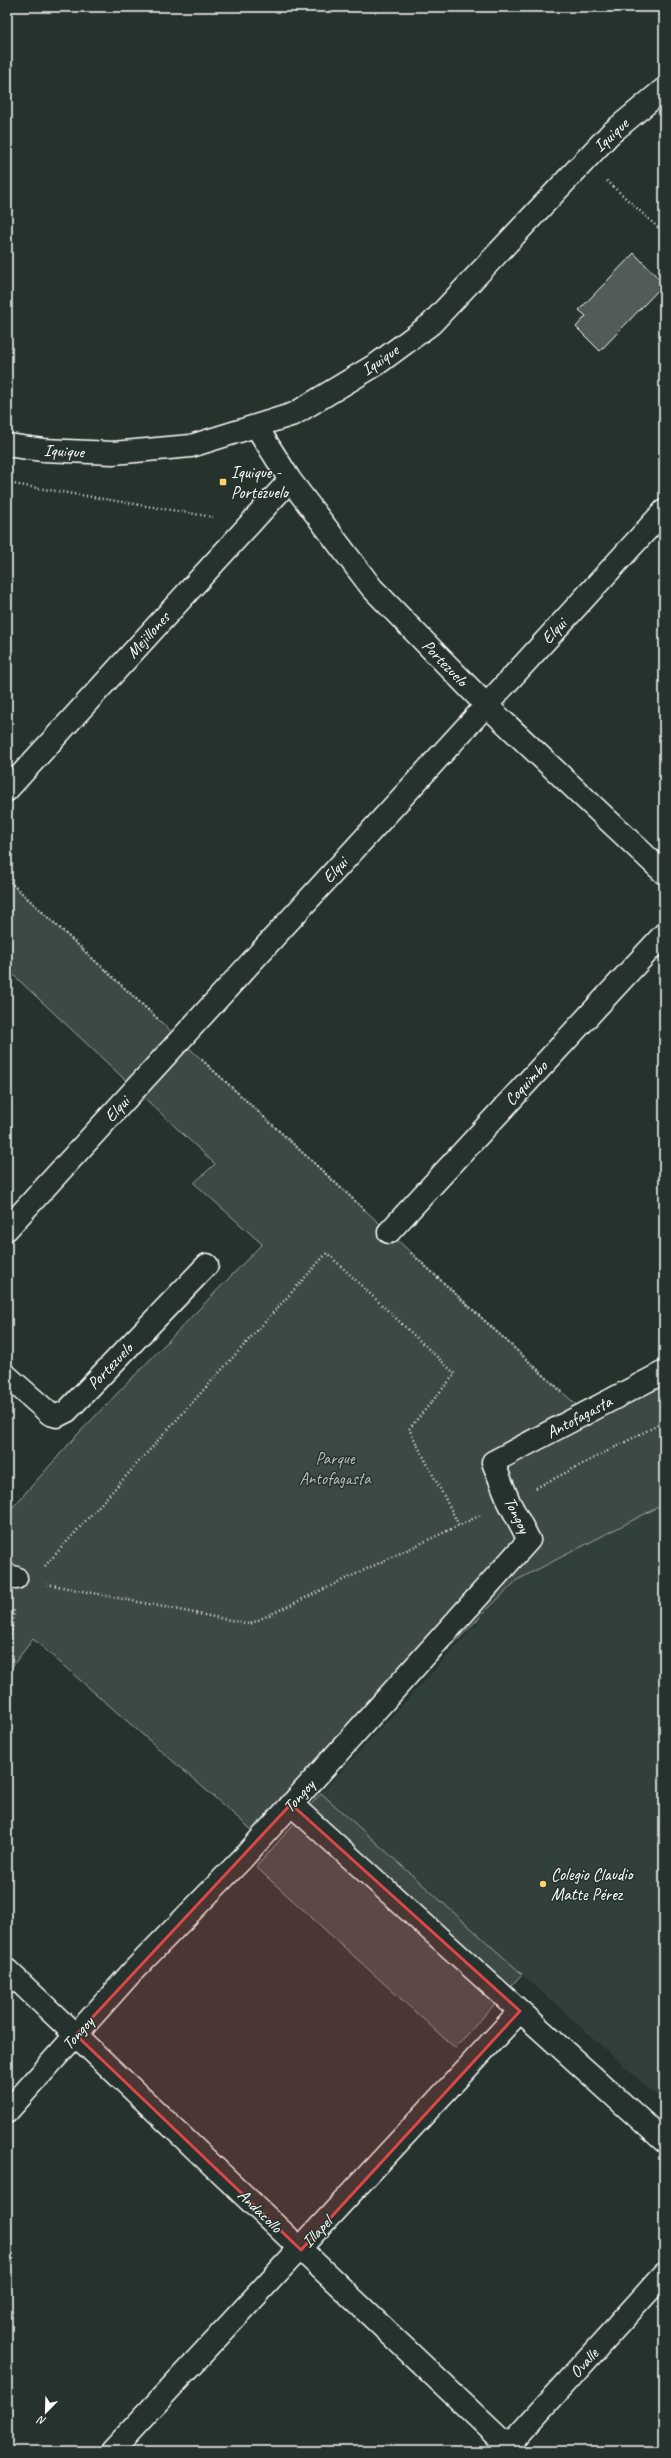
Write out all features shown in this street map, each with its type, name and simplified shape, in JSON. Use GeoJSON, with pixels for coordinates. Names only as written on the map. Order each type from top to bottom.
{"type":"FeatureCollection","features":[{"type":"Feature","properties":{"kind":"street","name":"Iquique"},"geometry":{"type":"LineString","coordinates":[[7,445],[43,450],[113,453],[191,446],[294,414],[376,364],[431,324],[610,134],[664,89]]}},
{"type":"Feature","properties":{"kind":"street","name":"Portezuelo"},"geometry":{"type":"LineString","coordinates":[[256,426],[290,480],[372,588],[486,705],[664,874]]}},
{"type":"Feature","properties":{"kind":"street","name":"Mejillones"},"geometry":{"type":"LineString","coordinates":[[7,790],[290,480]]}},
{"type":"Feature","properties":{"kind":"street","name":"Elqui"},"geometry":{"type":"LineString","coordinates":[[7,1229],[664,511]]}},
{"type":"Feature","properties":{"kind":"street","name":"Coquimbo"},"geometry":{"type":"LineString","coordinates":[[389,1232],[664,934]]}},
{"type":"Feature","properties":{"kind":"street","name":"Portezuelo"},"geometry":{"type":"LineString","coordinates":[[7,1376],[50,1414],[57,1416],[67,1411],[206,1265]]}},
{"type":"Feature","properties":{"kind":"street","name":"Antofagasta"},"geometry":{"type":"LineString","coordinates":[[493,1462],[664,1372]]}},
{"type":"Feature","properties":{"kind":"street","name":"Tongoy"},"geometry":{"type":"LineString","coordinates":[[7,2112],[132,1972],[243,1858],[529,1540],[509,1502],[493,1462]]}},
{"type":"Feature","properties":{"kind":"street"},"geometry":{"type":"LineString","coordinates":[[291,1804],[664,2141]]}},
{"type":"Feature","properties":{"kind":"street","name":"Andacollo"},"geometry":{"type":"LineString","coordinates":[[7,1970],[509,2449]]}},
{"type":"Feature","properties":{"kind":"street","name":"Illapel"},"geometry":{"type":"LineString","coordinates":[[112,2451],[301,2250],[520,2011]]}},
{"type":"Feature","properties":{"kind":"street","name":"Ovalle"},"geometry":{"type":"LineString","coordinates":[[509,2449],[664,2274]]}},
{"type":"Feature","properties":{"kind":"path"},"geometry":{"type":"LineString","coordinates":[[585,160],[664,233]]}},
{"type":"Feature","properties":{"kind":"path"},"geometry":{"type":"LineString","coordinates":[[7,483],[218,517],[247,526]]}},
{"type":"Feature","properties":{"kind":"path"},"geometry":{"type":"LineString","coordinates":[[7,879],[585,1413]]}},
{"type":"Feature","properties":{"kind":"path"},"geometry":{"type":"LineString","coordinates":[[7,1675],[18,1578],[327,1253],[455,1374],[409,1429],[459,1525]]}},
{"type":"Feature","properties":{"kind":"path"},"geometry":{"type":"LineString","coordinates":[[18,1578],[250,1624],[509,1502],[664,1422]]}},
{"type":"Feature","properties":{"kind":"highlighted area"},"geometry":{"type":"Polygon","coordinates":[[[291,1804],[520,2011],[301,2250],[76,2035],[291,1804]]]}},
{"type":"Feature","properties":{"kind":"shaded area","name":"Colegio Claudio Matte Pérez"},"geometry":{"type":"Polygon","coordinates":[[[664,1504],[664,2102],[321,1793],[517,1580],[664,1504]]]}},
{"type":"Feature","properties":{"kind":"green space","name":"Parque Antofagasta"},"geometry":{"type":"Polygon","coordinates":[[[7,880],[585,1413],[664,1372],[664,1504],[517,1580],[261,1838],[33,1639],[7,1673],[7,1505],[13,1507],[77,1435],[262,1244],[194,1183],[215,1164],[7,969],[7,880]]]}},
{"type":"Feature","properties":{"kind":"green space"},"geometry":{"type":"Polygon","coordinates":[[[321,1793],[522,1974],[455,2048],[256,1867],[321,1793]]]}},
{"type":"Feature","properties":{"kind":"building"},"geometry":{"type":"Polygon","coordinates":[[[634,253],[664,284],[600,351],[576,327],[586,316],[579,310],[634,253]]]}},
{"type":"Feature","properties":{"kind":"place","name":"Iquique - Portezuelo"},"geometry":{"type":"Point","coordinates":[223,482]}},
{"type":"Feature","properties":{"kind":"place","name":"Colegio Claudio Matte Pérez"},"geometry":{"type":"Point","coordinates":[543,1884]}}]}
